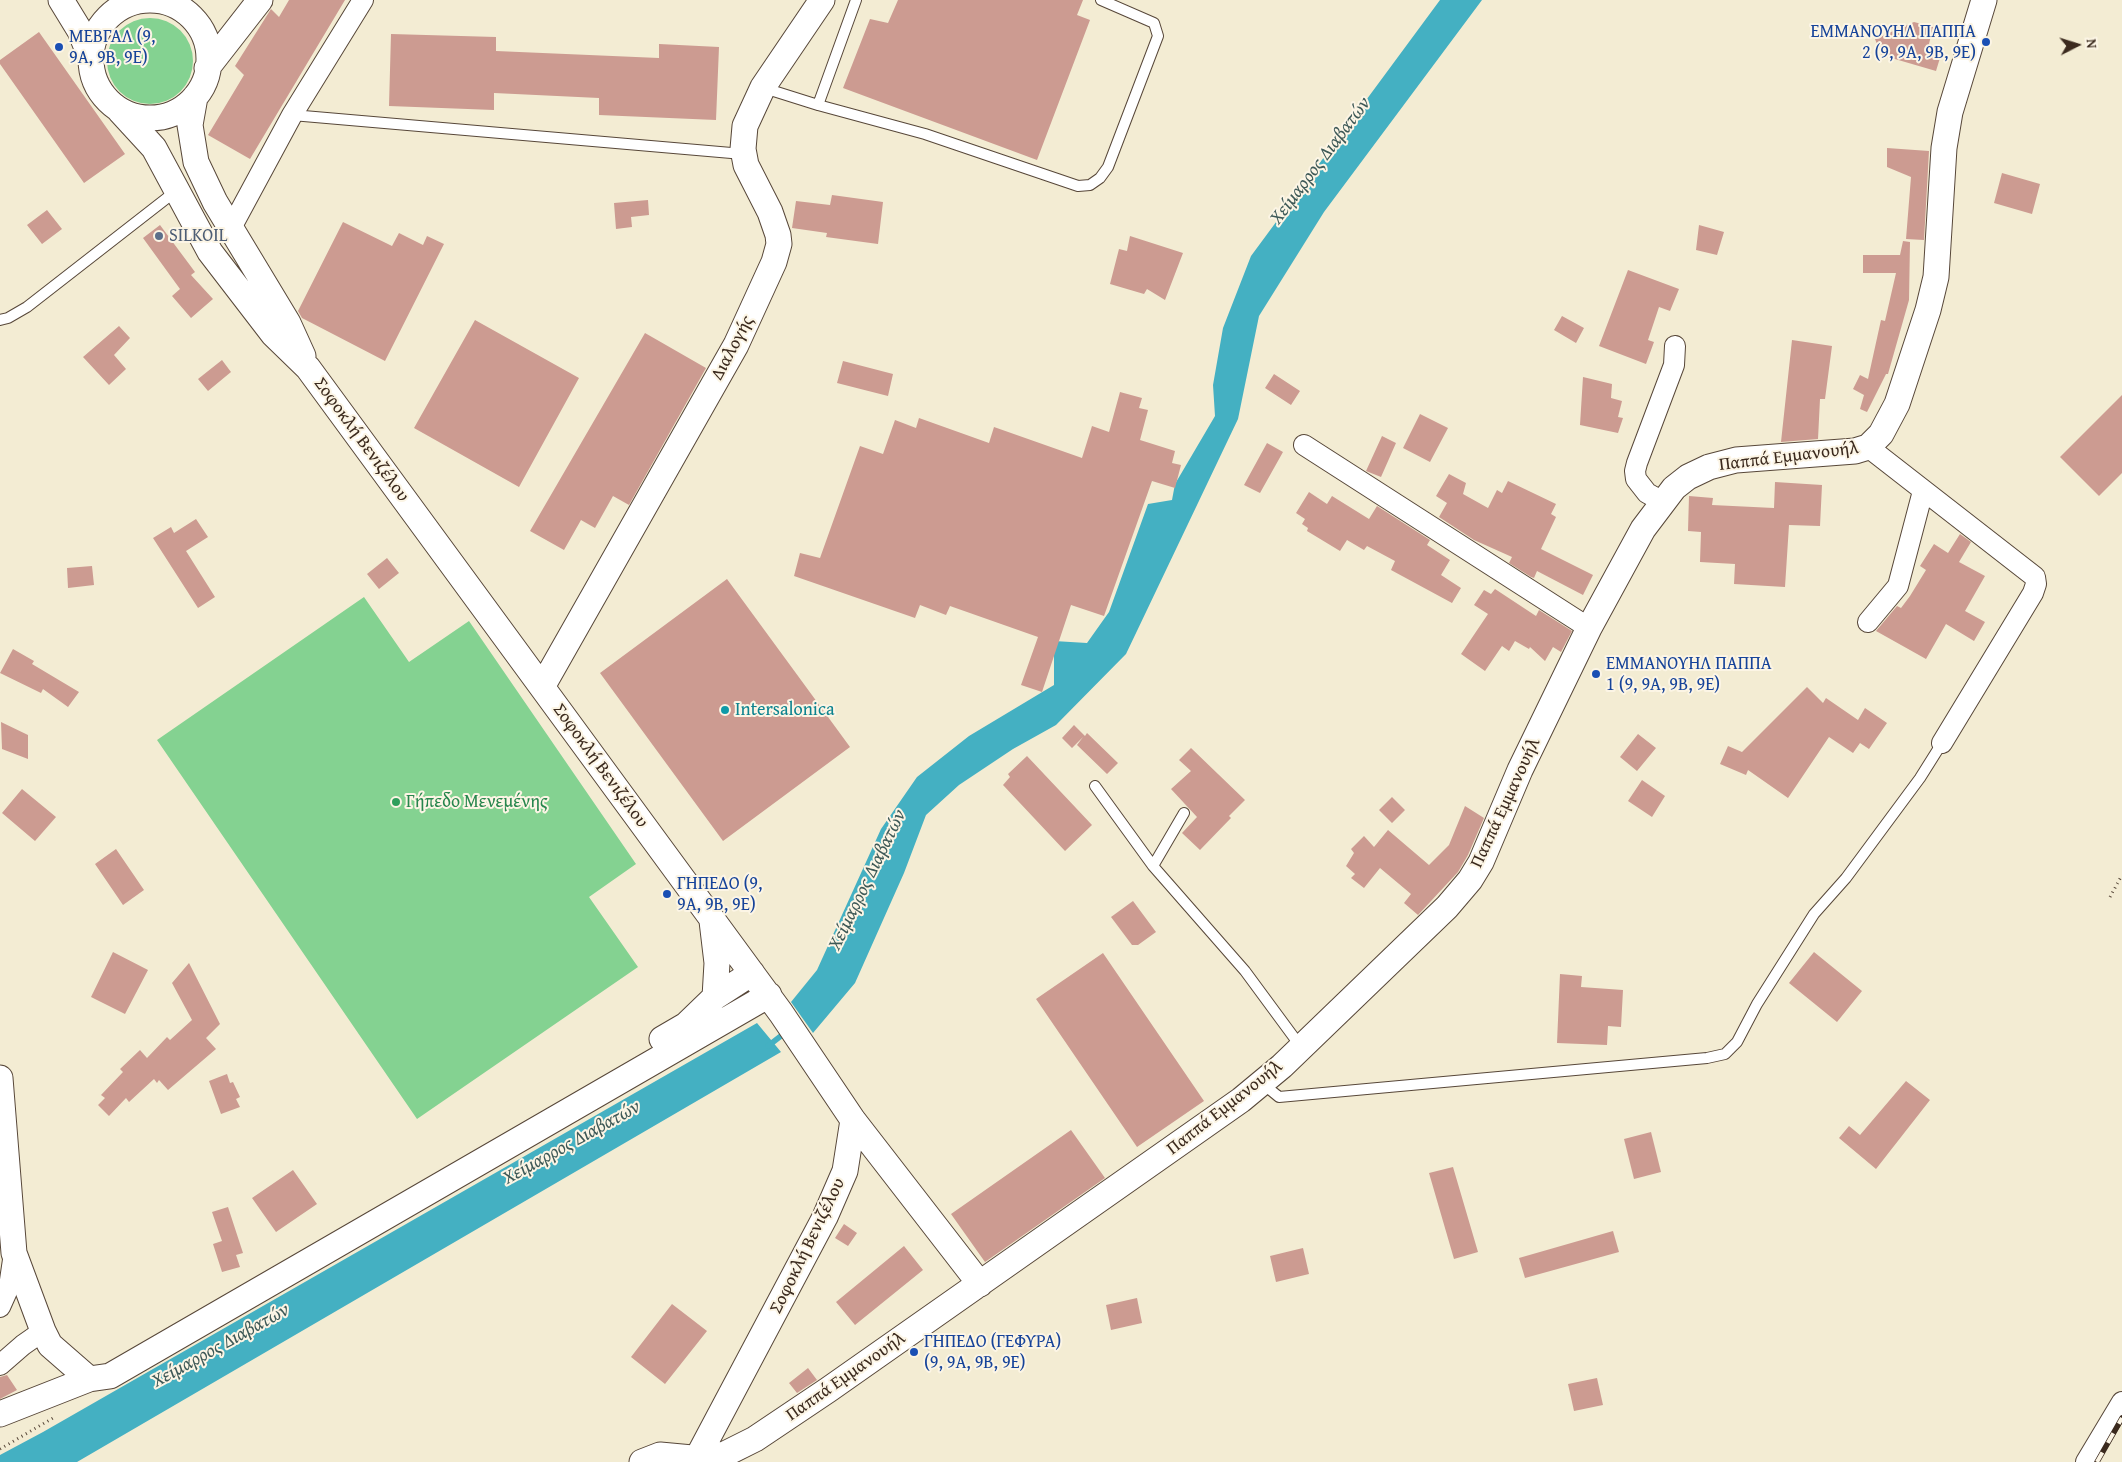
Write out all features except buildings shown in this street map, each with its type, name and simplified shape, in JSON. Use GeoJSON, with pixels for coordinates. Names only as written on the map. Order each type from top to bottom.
{"type":"FeatureCollection","features":[{"type":"Feature","properties":{"kind":"street"},"geometry":{"type":"LineString","coordinates":[[61,0],[80,31],[91,58],[94,78],[100,92],[120,111],[140,118],[160,118],[180,111],[195,97],[205,80],[209,60],[205,39],[195,22],[180,8],[182,3],[139,0],[121,8],[105,20],[94,38],[91,58]]}},
{"type":"Feature","properties":{"kind":"street"},"geometry":{"type":"LineString","coordinates":[[207,68],[260,0]]}},
{"type":"Feature","properties":{"kind":"street"},"geometry":{"type":"LineString","coordinates":[[231,228],[292,116],[363,0]]}},
{"type":"Feature","properties":{"kind":"street","name":"Διαλογής"},"geometry":{"type":"LineString","coordinates":[[542,687],[736,345],[774,262],[779,244],[777,229],[746,165],[743,154],[743,134],[747,117],[763,87],[822,0]]}},
{"type":"Feature","properties":{"kind":"street","name":"Παππά Εμμανουήλ"},"geometry":{"type":"LineString","coordinates":[[642,1462],[660,1455],[696,1460],[725,1454],[754,1439],[1220,1116],[1262,1083],[1425,929],[1470,880],[1481,862],[1520,770],[1589,628],[1643,529],[1674,488],[1688,477],[1709,467],[1736,460],[1855,451],[1868,447],[1881,434],[1897,404],[1928,310],[1936,277],[1944,148],[1950,112],[1984,0]]}},
{"type":"Feature","properties":{"kind":"street"},"geometry":{"type":"LineString","coordinates":[[195,97],[190,125],[196,162],[231,228],[288,324],[308,368]]}},
{"type":"Feature","properties":{"kind":"street","name":"Σοφοκλή Βενιζέλου"},"geometry":{"type":"LineString","coordinates":[[120,111],[154,148],[210,252],[273,334],[308,368],[775,1004],[853,1120],[845,1171],[825,1217],[696,1460]]}},
{"type":"Feature","properties":{"kind":"street"},"geometry":{"type":"LineString","coordinates":[[1663,502],[1647,492],[1636,479],[1635,472],[1674,365],[1675,346]]}},
{"type":"Feature","properties":{"kind":"street"},"geometry":{"type":"LineString","coordinates":[[1304,445],[1589,628]]}},
{"type":"Feature","properties":{"kind":"street"},"geometry":{"type":"LineString","coordinates":[[1868,447],[2032,573],[2036,584],[2034,593],[1942,743]]}},
{"type":"Feature","properties":{"kind":"street"},"geometry":{"type":"LineString","coordinates":[[1868,622],[1898,586],[1923,491]]}},
{"type":"Feature","properties":{"kind":"street"},"geometry":{"type":"LineString","coordinates":[[712,918],[717,963],[715,997]]}},
{"type":"Feature","properties":{"kind":"street"},"geometry":{"type":"LineString","coordinates":[[89,1379],[103,1362],[433,1174],[686,1024],[715,997],[752,973]]}},
{"type":"Feature","properties":{"kind":"street"},"geometry":{"type":"LineString","coordinates":[[0,1414],[89,1379],[110,1376],[775,1004]]}},
{"type":"Feature","properties":{"kind":"street"},"geometry":{"type":"LineString","coordinates":[[0,1078],[14,1253],[9,1287],[0,1307]]}},
{"type":"Feature","properties":{"kind":"street"},"geometry":{"type":"LineString","coordinates":[[853,1120],[980,1284]]}},
{"type":"Feature","properties":{"kind":"street"},"geometry":{"type":"LineString","coordinates":[[14,1253],[43,1332],[50,1345],[89,1379]]}},
{"type":"Feature","properties":{"kind":"street"},"geometry":{"type":"LineString","coordinates":[[0,1364],[22,1345],[43,1332]]}},
{"type":"Feature","properties":{"kind":"street"},"geometry":{"type":"LineString","coordinates":[[2086,1462],[2122,1402]]}},
{"type":"Feature","properties":{"kind":"lane"},"geometry":{"type":"LineString","coordinates":[[818,105],[856,0]]}},
{"type":"Feature","properties":{"kind":"lane"},"geometry":{"type":"LineString","coordinates":[[763,87],[818,105],[925,134],[1078,186],[1090,185],[1100,178],[1108,168],[1158,36],[1154,23],[1101,0]]}},
{"type":"Feature","properties":{"kind":"lane"},"geometry":{"type":"LineString","coordinates":[[292,116],[743,154]]}},
{"type":"Feature","properties":{"kind":"lane"},"geometry":{"type":"LineString","coordinates":[[0,320],[8,318],[27,307],[177,190]]}},
{"type":"Feature","properties":{"kind":"lane"},"geometry":{"type":"LineString","coordinates":[[1262,1083],[1279,1097],[1707,1058],[1725,1054],[1737,1042],[1757,1004],[1814,914],[1850,873],[1920,778],[1942,743]]}},
{"type":"Feature","properties":{"kind":"lane"},"geometry":{"type":"LineString","coordinates":[[1095,786],[1153,866],[1245,972],[1301,1047]]}},
{"type":"Feature","properties":{"kind":"lane"},"geometry":{"type":"LineString","coordinates":[[1153,866],[1184,813]]}},
{"type":"Feature","properties":{"kind":"path"},"geometry":{"type":"LineString","coordinates":[[2110,897],[2122,875]]}},
{"type":"Feature","properties":{"kind":"green space"},"geometry":{"type":"Polygon","coordinates":[[[150,18],[174,25],[186,37],[193,61],[186,85],[174,97],[150,104],[126,97],[114,85],[107,61],[114,37],[126,25],[150,18]]]}},
{"type":"Feature","properties":{"kind":"green space","name":"Γήπεδο Μενεμένης"},"geometry":{"type":"Polygon","coordinates":[[[364,597],[409,662],[469,621],[636,864],[589,897],[638,967],[417,1119],[157,740],[364,597]]]}},
{"type":"Feature","properties":{"kind":"water"},"geometry":{"type":"Polygon","coordinates":[[[1440,0],[1482,0],[1324,212],[1259,316],[1238,419],[1126,654],[1056,725],[1013,749],[959,785],[926,815],[904,873],[855,983],[813,1033],[791,1002],[817,970],[881,829],[917,777],[969,736],[1054,685],[1054,641],[1087,643],[1109,612],[1148,504],[1172,500],[1175,484],[1215,416],[1213,385],[1223,328],[1251,256],[1440,0]]]}},
{"type":"Feature","properties":{"kind":"water"},"geometry":{"type":"Polygon","coordinates":[[[757,1023],[781,1052],[77,1462],[0,1462],[0,1455],[757,1023]]]}},
{"type":"Feature","properties":{"kind":"waterway","name":"Χείμαρρος Διαβατών"},"geometry":{"type":"LineString","coordinates":[[768,1046],[786,1032]]}},
{"type":"Feature","properties":{"kind":"railway"},"geometry":{"type":"LineString","coordinates":[[2097,1462],[2122,1418]]}},
{"type":"Feature","properties":{"kind":"place","name":"ΕΜΜΑΝΟΥΗΛ ΠΑΠΠΑ 2 (9, 9Α, 9Β, 9Ε)"},"geometry":{"type":"Point","coordinates":[1986,42]}},
{"type":"Feature","properties":{"kind":"place","name":"ΜΕΒΓΑΛ (9, 9Α, 9Β, 9Ε)"},"geometry":{"type":"Point","coordinates":[59,47]}},
{"type":"Feature","properties":{"kind":"place","name":"SILKOIL"},"geometry":{"type":"Point","coordinates":[159,236]}},
{"type":"Feature","properties":{"kind":"place","name":"ΕΜΜΑΝΟΥΗΛ ΠΑΠΠΑ 1 (9, 9Α, 9Β, 9Ε)"},"geometry":{"type":"Point","coordinates":[1596,674]}},
{"type":"Feature","properties":{"kind":"place","name":"Intersalonica"},"geometry":{"type":"Point","coordinates":[725,710]}},
{"type":"Feature","properties":{"kind":"place","name":"Γήπεδο Μενεμένης"},"geometry":{"type":"Point","coordinates":[396,802]}},
{"type":"Feature","properties":{"kind":"place","name":"ΓΗΠΕΔΟ (9, 9Α, 9Β, 9Ε)"},"geometry":{"type":"Point","coordinates":[667,894]}},
{"type":"Feature","properties":{"kind":"place","name":"ΓΗΠΕΔΟ (ΓΕΦΥΡΑ) (9, 9Α, 9Β, 9Ε)"},"geometry":{"type":"Point","coordinates":[914,1352]}}]}
